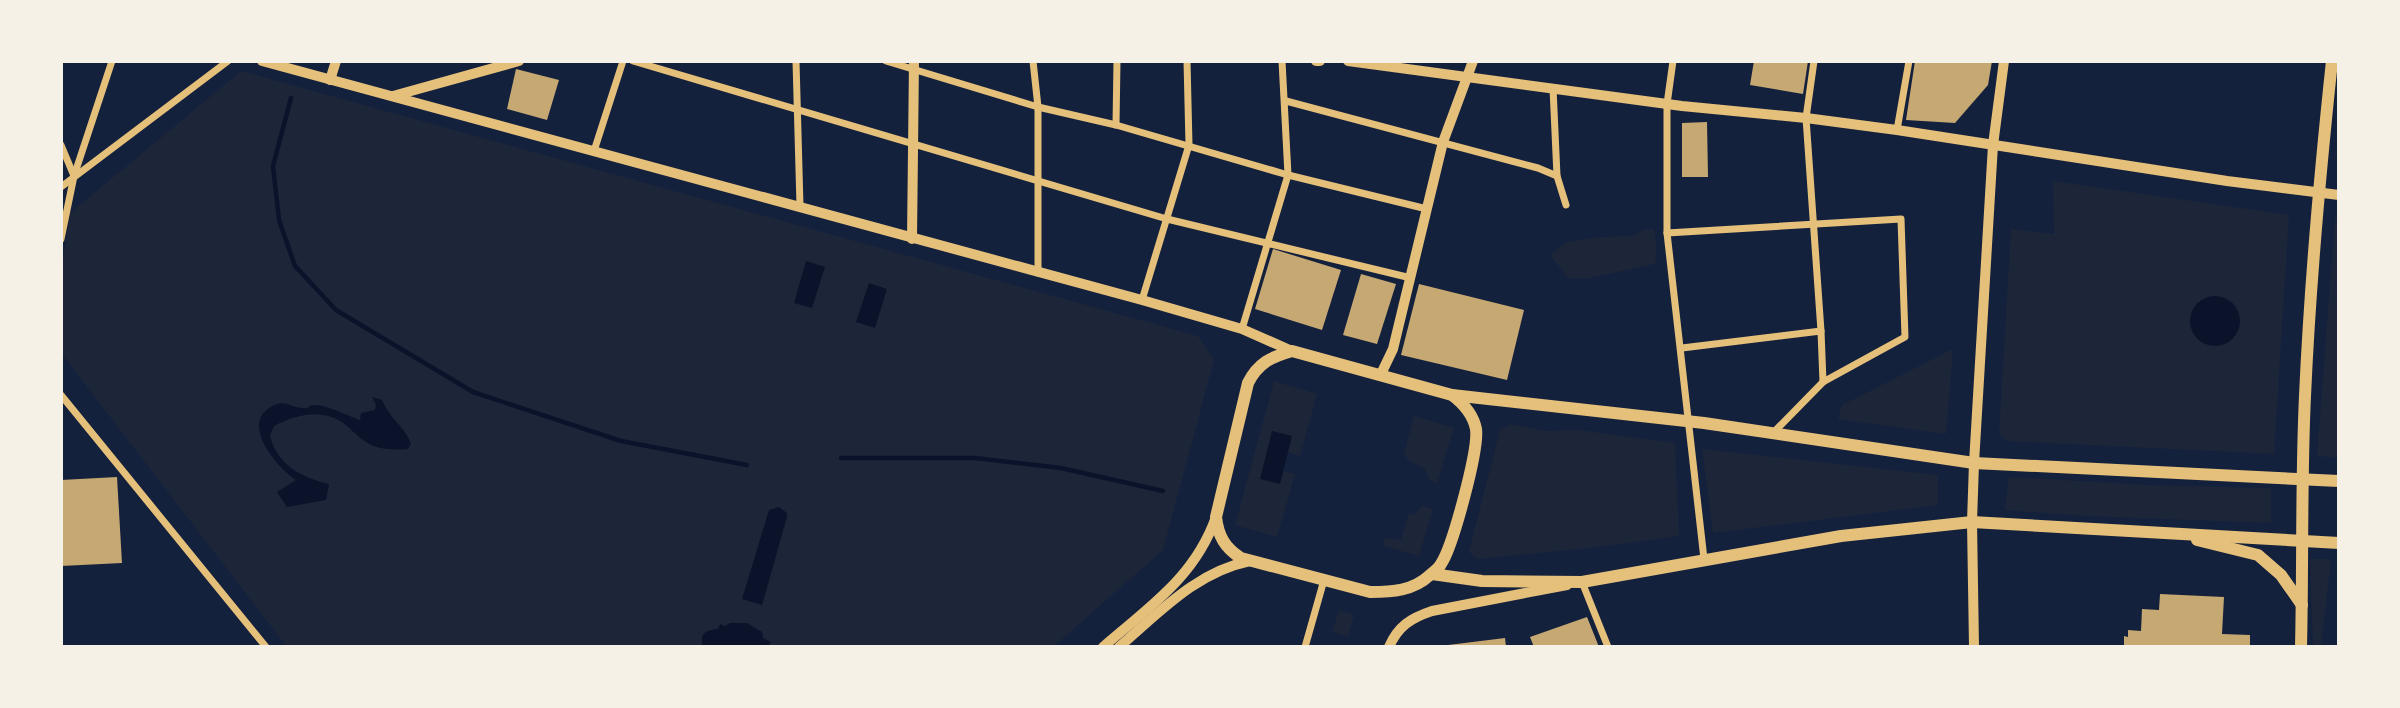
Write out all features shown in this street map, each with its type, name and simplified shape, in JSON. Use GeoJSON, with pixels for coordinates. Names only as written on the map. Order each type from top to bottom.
{"type":"FeatureCollection","features":[{"type":"Feature","properties":{"kind":"main road"},"geometry":{"type":"LineString","coordinates":[[262,61],[1142,300],[1242,329],[1292,351],[1452,395],[1689,422],[1974,463],[2339,481]]}},
{"type":"Feature","properties":{"kind":"main road"},"geometry":{"type":"LineString","coordinates":[[330,80],[336,61]]}},
{"type":"Feature","properties":{"kind":"main road"},"geometry":{"type":"LineString","coordinates":[[392,96],[519,61]]}},
{"type":"Feature","properties":{"kind":"main road"},"geometry":{"type":"LineString","coordinates":[[1381,374],[1393,349],[1443,142],[1473,61]]}},
{"type":"Feature","properties":{"kind":"main road"},"geometry":{"type":"LineString","coordinates":[[1974,647],[1974,463],[1993,145],[2004,61]]}},
{"type":"Feature","properties":{"kind":"main road"},"geometry":{"type":"LineString","coordinates":[[2301,647],[2308,327],[2332,61]]}},
{"type":"Feature","properties":{"kind":"main road"},"geometry":{"type":"LineString","coordinates":[[912,239],[913,65]]}},
{"type":"Feature","properties":{"kind":"main road"},"geometry":{"type":"LineString","coordinates":[[1103,647],[1184,575],[1202,551],[1216,517],[1248,383],[1255,369],[1265,361],[1292,351]]}},
{"type":"Feature","properties":{"kind":"main road"},"geometry":{"type":"LineString","coordinates":[[1216,517],[1220,537],[1226,545],[1232,552],[1250,561],[1370,592],[1388,592],[1419,584],[1441,564],[1448,550],[1477,441],[1471,413],[1452,395]]}},
{"type":"Feature","properties":{"kind":"main road"},"geometry":{"type":"LineString","coordinates":[[1389,647],[1399,628],[1413,618],[1432,611],[1644,573],[1704,559],[1842,536],[1972,522],[2339,542]]}},
{"type":"Feature","properties":{"kind":"main road"},"geometry":{"type":"LineString","coordinates":[[2184,535],[2210,545],[2258,555],[2281,575],[2302,605]]}},
{"type":"Feature","properties":{"kind":"main road"},"geometry":{"type":"LineString","coordinates":[[1119,647],[1198,580],[1223,568],[1250,561]]}},
{"type":"Feature","properties":{"kind":"main road"},"geometry":{"type":"LineString","coordinates":[[1432,574],[1482,581],[1582,582]]}},
{"type":"Feature","properties":{"kind":"street"},"geometry":{"type":"LineString","coordinates":[[61,239],[74,177],[112,61]]}},
{"type":"Feature","properties":{"kind":"street"},"geometry":{"type":"LineString","coordinates":[[61,187],[228,61]]}},
{"type":"Feature","properties":{"kind":"street"},"geometry":{"type":"LineString","coordinates":[[594,150],[622,61]]}},
{"type":"Feature","properties":{"kind":"street"},"geometry":{"type":"LineString","coordinates":[[632,61],[1167,219],[1410,278]]}},
{"type":"Feature","properties":{"kind":"street"},"geometry":{"type":"LineString","coordinates":[[796,61],[800,206]]}},
{"type":"Feature","properties":{"kind":"street"},"geometry":{"type":"LineString","coordinates":[[887,61],[913,65],[1038,107],[1116,125],[1288,175],[1427,209]]}},
{"type":"Feature","properties":{"kind":"street"},"geometry":{"type":"LineString","coordinates":[[1033,61],[1038,107],[1038,273]]}},
{"type":"Feature","properties":{"kind":"street"},"geometry":{"type":"LineString","coordinates":[[1116,125],[1117,61]]}},
{"type":"Feature","properties":{"kind":"street"},"geometry":{"type":"LineString","coordinates":[[1142,300],[1189,145],[1187,61]]}},
{"type":"Feature","properties":{"kind":"street"},"geometry":{"type":"LineString","coordinates":[[1242,329],[1288,175],[1282,61]]}},
{"type":"Feature","properties":{"kind":"street"},"geometry":{"type":"LineString","coordinates":[[1348,61],[1667,104],[1897,130],[2339,195]]}},
{"type":"Feature","properties":{"kind":"street"},"geometry":{"type":"LineString","coordinates":[[1673,61],[1667,104],[1667,233],[1704,559]]}},
{"type":"Feature","properties":{"kind":"street"},"geometry":{"type":"LineString","coordinates":[[1814,61],[1806,118],[1823,382]]}},
{"type":"Feature","properties":{"kind":"street"},"geometry":{"type":"LineString","coordinates":[[1897,130],[1909,61]]}},
{"type":"Feature","properties":{"kind":"street"},"geometry":{"type":"LineString","coordinates":[[1553,88],[1557,176],[1566,205]]}},
{"type":"Feature","properties":{"kind":"street"},"geometry":{"type":"LineString","coordinates":[[1286,101],[1538,168],[1557,176]]}},
{"type":"Feature","properties":{"kind":"street"},"geometry":{"type":"LineString","coordinates":[[61,145],[74,177]]}},
{"type":"Feature","properties":{"kind":"street"},"geometry":{"type":"LineString","coordinates":[[61,169],[74,177]]}},
{"type":"Feature","properties":{"kind":"street"},"geometry":{"type":"LineString","coordinates":[[1667,233],[1901,219],[1905,337],[1823,382],[1773,434]]}},
{"type":"Feature","properties":{"kind":"street"},"geometry":{"type":"LineString","coordinates":[[1682,348],[1821,331]]}},
{"type":"Feature","properties":{"kind":"street"},"geometry":{"type":"LineString","coordinates":[[61,395],[266,647]]}},
{"type":"Feature","properties":{"kind":"street"},"geometry":{"type":"LineString","coordinates":[[1306,647],[1324,580]]}},
{"type":"Feature","properties":{"kind":"street"},"geometry":{"type":"LineString","coordinates":[[1582,582],[1608,647]]}},
{"type":"Feature","properties":{"kind":"shaded area"},"geometry":{"type":"Polygon","coordinates":[[[241,71],[1198,336],[1214,360],[1163,550],[1053,647],[287,647],[61,353],[61,270],[70,213],[241,71]]]}},
{"type":"Feature","properties":{"kind":"shaded area"},"geometry":{"type":"Polygon","coordinates":[[[2053,181],[2289,215],[2274,454],[2006,441],[1999,434],[2011,229],[2054,234],[2053,181]]]}},
{"type":"Feature","properties":{"kind":"shaded area"},"geometry":{"type":"Polygon","coordinates":[[[2335,218],[2339,219],[2339,458],[2317,456],[2335,218]]]}},
{"type":"Feature","properties":{"kind":"shaded area"},"geometry":{"type":"Polygon","coordinates":[[[1654,229],[1657,248],[1655,264],[1585,279],[1568,278],[1550,255],[1567,242],[1633,236],[1644,230],[1654,229]]]}},
{"type":"Feature","properties":{"kind":"shaded area"},"geometry":{"type":"Polygon","coordinates":[[[806,261],[825,267],[812,308],[794,303],[806,261]]]}},
{"type":"Feature","properties":{"kind":"shaded area"},"geometry":{"type":"Polygon","coordinates":[[[869,283],[887,289],[875,328],[856,322],[869,283]]]}},
{"type":"Feature","properties":{"kind":"shaded area"},"geometry":{"type":"Polygon","coordinates":[[[2205,297],[2225,297],[2239,311],[2239,331],[2225,345],[2205,345],[2191,331],[2191,311],[2205,297]]]}},
{"type":"Feature","properties":{"kind":"shaded area"},"geometry":{"type":"Polygon","coordinates":[[[1953,349],[1946,434],[1838,419],[1842,405],[1953,349]]]}},
{"type":"Feature","properties":{"kind":"shaded area"},"geometry":{"type":"Polygon","coordinates":[[[1274,381],[1317,394],[1300,456],[1288,452],[1283,471],[1295,474],[1277,537],[1235,525],[1274,381]]]}},
{"type":"Feature","properties":{"kind":"shaded area"},"geometry":{"type":"Polygon","coordinates":[[[372,397],[382,400],[405,433],[411,444],[408,449],[374,446],[338,420],[320,414],[292,418],[274,426],[270,435],[284,462],[300,474],[329,484],[326,500],[287,507],[277,492],[296,480],[278,464],[263,442],[259,431],[260,420],[265,411],[280,403],[300,408],[319,405],[360,420],[361,413],[375,410],[372,397]]]}},
{"type":"Feature","properties":{"kind":"shaded area"},"geometry":{"type":"Polygon","coordinates":[[[1414,416],[1454,428],[1437,483],[1429,480],[1425,469],[1408,460],[1404,454],[1414,416]]]}},
{"type":"Feature","properties":{"kind":"shaded area"},"geometry":{"type":"Polygon","coordinates":[[[1510,424],[1546,431],[1579,430],[1675,443],[1679,536],[1477,559],[1469,552],[1500,430],[1510,424]]]}},
{"type":"Feature","properties":{"kind":"shaded area"},"geometry":{"type":"Polygon","coordinates":[[[1272,431],[1292,436],[1280,484],[1260,479],[1272,431]]]}},
{"type":"Feature","properties":{"kind":"shaded area"},"geometry":{"type":"Polygon","coordinates":[[[1702,449],[1938,475],[1938,505],[1713,533],[1702,449]]]}},
{"type":"Feature","properties":{"kind":"shaded area"},"geometry":{"type":"Polygon","coordinates":[[[2009,477],[2149,485],[2271,488],[2271,523],[2084,516],[2005,510],[2009,477]]]}},
{"type":"Feature","properties":{"kind":"shaded area"},"geometry":{"type":"Polygon","coordinates":[[[1423,506],[1433,509],[1419,556],[1384,546],[1383,541],[1386,538],[1401,540],[1408,515],[1414,514],[1423,506]]]}},
{"type":"Feature","properties":{"kind":"shaded area"},"geometry":{"type":"Polygon","coordinates":[[[779,507],[787,513],[787,517],[762,605],[742,599],[769,510],[779,507]]]}},
{"type":"Feature","properties":{"kind":"shaded area"},"geometry":{"type":"Polygon","coordinates":[[[2310,559],[2331,559],[2321,647],[2313,647],[2310,559]]]}},
{"type":"Feature","properties":{"kind":"shaded area"},"geometry":{"type":"Polygon","coordinates":[[[1339,610],[1354,615],[1348,637],[1332,632],[1339,610]]]}},
{"type":"Feature","properties":{"kind":"shaded area"},"geometry":{"type":"Polygon","coordinates":[[[730,623],[747,623],[762,632],[763,638],[771,642],[769,645],[772,647],[703,647],[704,633],[718,629],[720,624],[725,626],[730,623]]]}},
{"type":"Feature","properties":{"kind":"building"},"geometry":{"type":"Polygon","coordinates":[[[1754,61],[1808,61],[1803,94],[1750,85],[1754,61]]]}},
{"type":"Feature","properties":{"kind":"building"},"geometry":{"type":"Polygon","coordinates":[[[1915,61],[1992,61],[1988,85],[1955,123],[1906,120],[1915,61]]]}},
{"type":"Feature","properties":{"kind":"building"},"geometry":{"type":"Polygon","coordinates":[[[516,69],[559,80],[547,120],[507,109],[516,69]]]}},
{"type":"Feature","properties":{"kind":"building"},"geometry":{"type":"Polygon","coordinates":[[[1707,122],[1708,177],[1682,177],[1682,123],[1707,122]]]}},
{"type":"Feature","properties":{"kind":"building"},"geometry":{"type":"Polygon","coordinates":[[[1273,249],[1341,270],[1322,330],[1255,309],[1273,249]]]}},
{"type":"Feature","properties":{"kind":"building"},"geometry":{"type":"Polygon","coordinates":[[[1361,274],[1396,284],[1377,344],[1343,335],[1361,274]]]}},
{"type":"Feature","properties":{"kind":"building"},"geometry":{"type":"Polygon","coordinates":[[[1419,284],[1524,310],[1507,380],[1401,355],[1419,284]]]}},
{"type":"Feature","properties":{"kind":"building"},"geometry":{"type":"Polygon","coordinates":[[[117,477],[122,563],[61,566],[61,480],[117,477]]]}},
{"type":"Feature","properties":{"kind":"building"},"geometry":{"type":"Polygon","coordinates":[[[2160,594],[2224,597],[2222,634],[2250,635],[2250,647],[2124,647],[2124,636],[2128,637],[2128,630],[2141,631],[2142,609],[2159,610],[2160,594]]]}},
{"type":"Feature","properties":{"kind":"building"},"geometry":{"type":"Polygon","coordinates":[[[1587,617],[1599,647],[1534,647],[1530,637],[1587,617]]]}},
{"type":"Feature","properties":{"kind":"building"},"geometry":{"type":"Polygon","coordinates":[[[1505,638],[1506,647],[1448,647],[1448,645],[1505,638]]]}},
{"type":"Feature","properties":{"kind":"waterway"},"geometry":{"type":"LineString","coordinates":[[291,98],[273,166],[279,220],[295,266],[336,310],[473,392],[621,441],[747,465]]}},
{"type":"Feature","properties":{"kind":"waterway"},"geometry":{"type":"LineString","coordinates":[[841,458],[975,458],[1061,468],[1163,491]]}}]}
